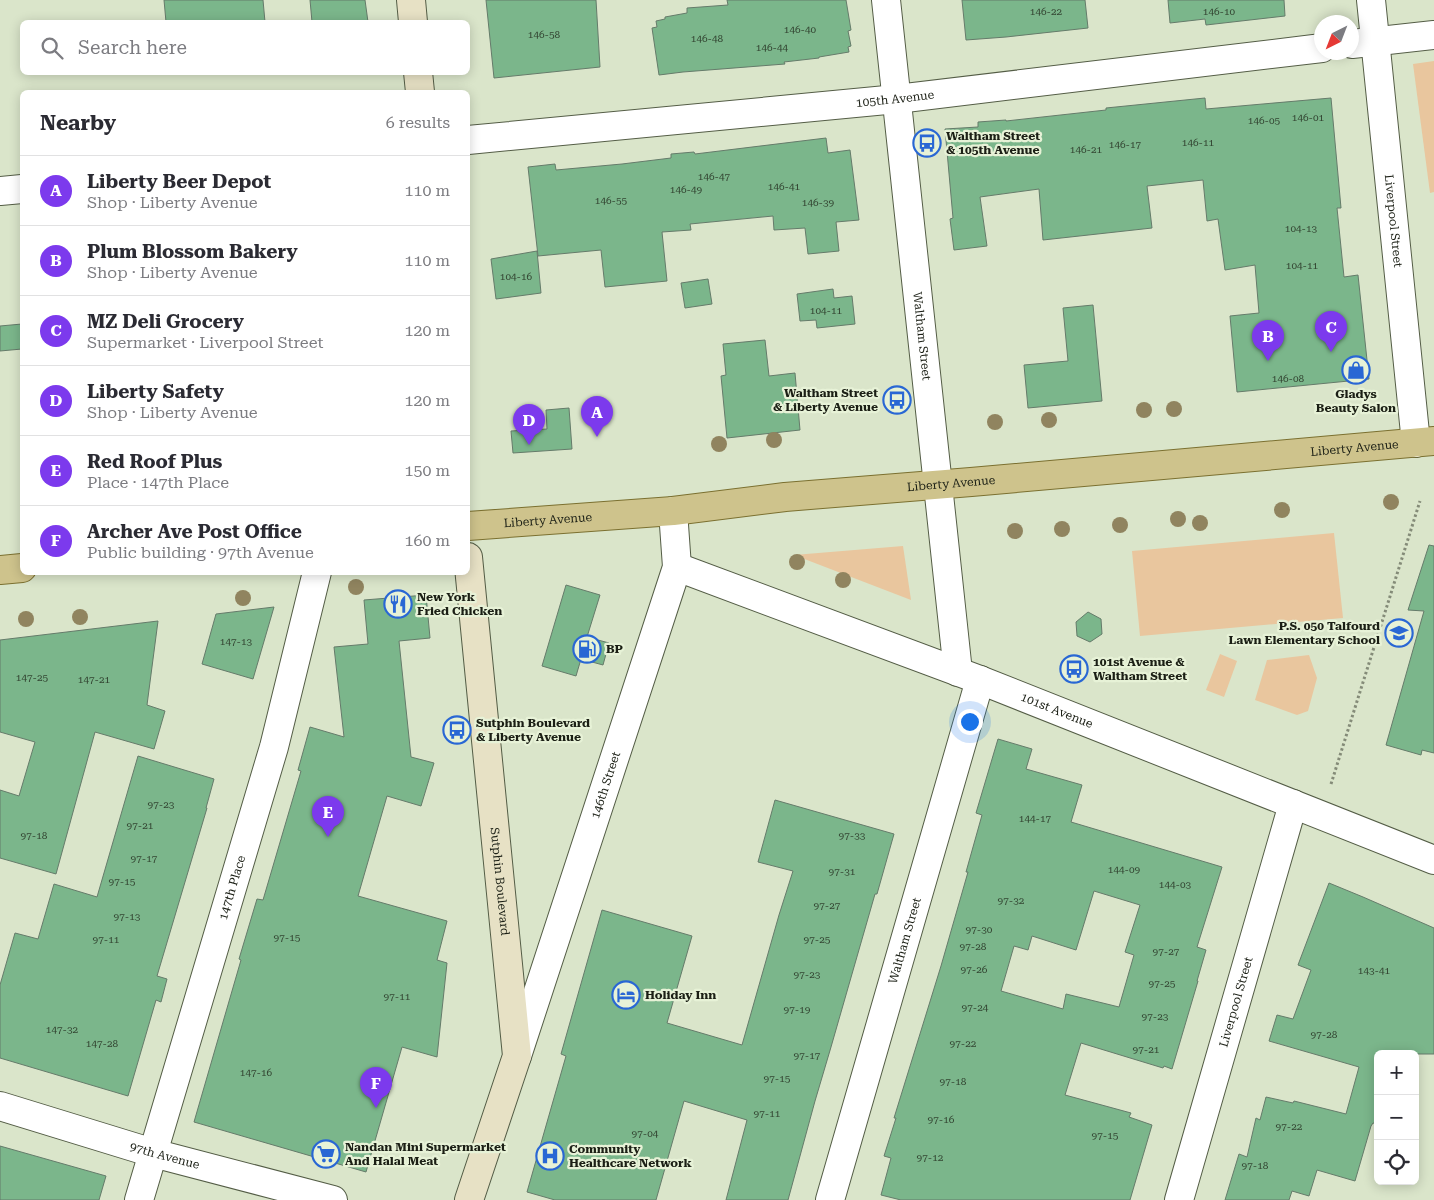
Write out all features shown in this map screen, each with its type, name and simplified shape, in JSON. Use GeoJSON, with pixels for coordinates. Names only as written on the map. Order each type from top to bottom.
{"type":"FeatureCollection","features":[{"type":"Feature","properties":{"kind":"main road"},"geometry":{"type":"LineString","coordinates":[[411,0],[413,20]]}},
{"type":"Feature","properties":{"kind":"main road"},"geometry":{"type":"LineString","coordinates":[[418,75],[420,90]]}},
{"type":"Feature","properties":{"kind":"main road","name":"Liberty Avenue"},"geometry":{"type":"LineString","coordinates":[[470,526],[673,511],[784,497],[1425,442]]}},
{"type":"Feature","properties":{"kind":"main road"},"geometry":{"type":"LineString","coordinates":[[0,570],[20,568]]}},
{"type":"Feature","properties":{"kind":"main road","name":"Sutphin Boulevard"},"geometry":{"type":"LineString","coordinates":[[469,1200],[517,1056],[470,575]]}},
{"type":"Feature","properties":{"kind":"street","name":"Waltham Street"},"geometry":{"type":"LineString","coordinates":[[830,1200],[969,676],[937,484],[886,0]]}},
{"type":"Feature","properties":{"kind":"street","name":"Liverpool Street"},"geometry":{"type":"LineString","coordinates":[[1371,0],[1364,43],[1425,442]]}},
{"type":"Feature","properties":{"kind":"street"},"geometry":{"type":"LineString","coordinates":[[1364,43],[1434,35]]}},
{"type":"Feature","properties":{"kind":"street","name":"105th Avenue"},"geometry":{"type":"LineString","coordinates":[[470,140],[897,99],[1314,49]]}},
{"type":"Feature","properties":{"kind":"street"},"geometry":{"type":"LineString","coordinates":[[0,191],[20,189]]}},
{"type":"Feature","properties":{"kind":"street","name":"146th Street"},"geometry":{"type":"LineString","coordinates":[[517,1056],[677,567],[673,511]]}},
{"type":"Feature","properties":{"kind":"street","name":"101st Avenue"},"geometry":{"type":"LineString","coordinates":[[677,567],[969,676],[1434,860]]}},
{"type":"Feature","properties":{"kind":"street","name":"147th Place"},"geometry":{"type":"LineString","coordinates":[[139,1200],[274,746],[316,575]]}},
{"type":"Feature","properties":{"kind":"street","name":"Liverpool Street"},"geometry":{"type":"LineString","coordinates":[[1179,1200],[1293,804]]}},
{"type":"Feature","properties":{"kind":"street","name":"97th Avenue"},"geometry":{"type":"LineString","coordinates":[[0,1106],[153,1153],[333,1200]]}},
{"type":"Feature","properties":{"kind":"path"},"geometry":{"type":"LineString","coordinates":[[1330,784],[1420,501]]}},
{"type":"Feature","properties":{"kind":"shaded area"},"geometry":{"type":"Polygon","coordinates":[[[1434,61],[1434,192],[1430,193],[1413,64],[1434,61]]]}},
{"type":"Feature","properties":{"kind":"shaded area"},"geometry":{"type":"Polygon","coordinates":[[[1334,533],[1343,618],[1140,636],[1132,551],[1334,533]]]}},
{"type":"Feature","properties":{"kind":"shaded area"},"geometry":{"type":"Polygon","coordinates":[[[903,546],[911,600],[794,555],[903,546]]]}},
{"type":"Feature","properties":{"kind":"shaded area"},"geometry":{"type":"Polygon","coordinates":[[[1220,654],[1237,661],[1224,697],[1206,690],[1220,654]]]}},
{"type":"Feature","properties":{"kind":"shaded area"},"geometry":{"type":"Polygon","coordinates":[[[1309,655],[1317,678],[1308,711],[1297,715],[1255,700],[1267,660],[1309,655]]]}},
{"type":"Feature","properties":{"kind":"building"},"geometry":{"type":"Polygon","coordinates":[[[164,0],[263,0],[265,20],[166,20],[164,0]]]}},
{"type":"Feature","properties":{"kind":"building"},"geometry":{"type":"Polygon","coordinates":[[[310,0],[365,0],[368,20],[312,20],[310,0]]]}},
{"type":"Feature","properties":{"kind":"building"},"geometry":{"type":"Polygon","coordinates":[[[486,0],[596,0],[600,67],[494,78],[486,0]]]}},
{"type":"Feature","properties":{"kind":"building"},"geometry":{"type":"Polygon","coordinates":[[[727,0],[846,0],[851,30],[848,31],[851,46],[848,47],[849,52],[784,62],[785,64],[659,75],[652,28],[657,27],[656,21],[665,19],[665,17],[687,13],[687,8],[728,5],[727,0]]]}},
{"type":"Feature","properties":{"kind":"building"},"geometry":{"type":"Polygon","coordinates":[[[962,0],[1085,0],[1088,28],[966,40],[962,0]]]}},
{"type":"Feature","properties":{"kind":"building"},"geometry":{"type":"Polygon","coordinates":[[[1168,0],[1284,0],[1285,16],[1206,25],[1205,19],[1170,23],[1168,0]]]}},
{"type":"Feature","properties":{"kind":"building"},"geometry":{"type":"Polygon","coordinates":[[[1205,98],[1206,109],[1331,98],[1341,208],[1337,208],[1344,277],[1358,275],[1369,379],[1237,392],[1230,316],[1259,313],[1255,265],[1225,270],[1218,219],[1207,221],[1203,180],[1147,186],[1152,228],[1043,240],[1039,189],[980,197],[987,246],[954,250],[950,219],[953,218],[945,129],[978,127],[978,122],[1006,121],[1205,98]]]}},
{"type":"Feature","properties":{"kind":"building"},"geometry":{"type":"Polygon","coordinates":[[[826,138],[828,153],[850,150],[859,220],[836,222],[839,251],[808,254],[805,228],[774,230],[773,216],[690,224],[691,230],[662,232],[667,281],[605,287],[601,250],[538,256],[528,167],[555,164],[556,170],[622,164],[671,158],[671,154],[694,152],[695,154],[826,138]]]}},
{"type":"Feature","properties":{"kind":"building"},"geometry":{"type":"Polygon","coordinates":[[[537,251],[541,293],[496,299],[491,259],[537,251]]]}},
{"type":"Feature","properties":{"kind":"building"},"geometry":{"type":"Polygon","coordinates":[[[708,279],[712,304],[685,308],[681,283],[708,279]]]}},
{"type":"Feature","properties":{"kind":"building"},"geometry":{"type":"Polygon","coordinates":[[[833,289],[834,298],[852,296],[855,324],[817,328],[816,320],[800,321],[797,294],[833,289]]]}},
{"type":"Feature","properties":{"kind":"building"},"geometry":{"type":"Polygon","coordinates":[[[1093,305],[1102,401],[1028,408],[1024,365],[1068,361],[1063,308],[1093,305]]]}},
{"type":"Feature","properties":{"kind":"building"},"geometry":{"type":"Polygon","coordinates":[[[20,324],[20,349],[0,351],[0,326],[20,324]]]}},
{"type":"Feature","properties":{"kind":"building"},"geometry":{"type":"Polygon","coordinates":[[[765,340],[769,376],[795,373],[800,430],[727,438],[721,376],[726,375],[723,344],[765,340]]]}},
{"type":"Feature","properties":{"kind":"building"},"geometry":{"type":"Polygon","coordinates":[[[569,408],[572,449],[513,453],[511,431],[547,429],[546,410],[569,408]]]}},
{"type":"Feature","properties":{"kind":"building"},"geometry":{"type":"Polygon","coordinates":[[[1429,545],[1434,546],[1434,753],[1422,750],[1421,755],[1386,745],[1424,611],[1408,610],[1429,545]]]}},
{"type":"Feature","properties":{"kind":"building"},"geometry":{"type":"Polygon","coordinates":[[[566,585],[600,595],[587,637],[609,643],[603,665],[581,659],[576,676],[542,666],[566,585]]]}},
{"type":"Feature","properties":{"kind":"building"},"geometry":{"type":"Polygon","coordinates":[[[426,595],[430,638],[399,641],[411,757],[434,763],[421,806],[387,796],[358,896],[447,921],[437,960],[447,963],[437,1057],[402,1047],[366,1172],[194,1122],[257,899],[263,900],[301,771],[298,770],[310,727],[344,737],[334,647],[368,644],[364,600],[426,595]]]}},
{"type":"Feature","properties":{"kind":"building"},"geometry":{"type":"Polygon","coordinates":[[[274,607],[253,679],[202,664],[216,614],[274,607]]]}},
{"type":"Feature","properties":{"kind":"building"},"geometry":{"type":"Polygon","coordinates":[[[1088,612],[1101,619],[1102,634],[1090,642],[1077,636],[1076,622],[1088,612]]]}},
{"type":"Feature","properties":{"kind":"building"},"geometry":{"type":"Polygon","coordinates":[[[158,621],[147,705],[165,711],[154,749],[95,732],[56,874],[0,858],[0,790],[19,796],[35,742],[0,732],[0,640],[158,621]]]}},
{"type":"Feature","properties":{"kind":"building"},"geometry":{"type":"Polygon","coordinates":[[[998,739],[1032,749],[1026,769],[1082,785],[1071,822],[1222,867],[1197,947],[1206,950],[1172,1069],[1164,1066],[1163,1068],[1081,1043],[1065,1095],[1131,1113],[1129,1117],[1152,1125],[1130,1200],[901,1200],[881,1195],[891,1158],[884,1156],[968,872],[966,872],[982,815],[976,813],[998,739]],[[1094,891],[1076,950],[1032,936],[1028,950],[1014,946],[1001,991],[1063,1009],[1066,994],[1119,1007],[1134,955],[1125,952],[1140,905],[1094,891]]]}},
{"type":"Feature","properties":{"kind":"building"},"geometry":{"type":"Polygon","coordinates":[[[138,756],[214,779],[157,976],[167,979],[161,1002],[156,1000],[128,1096],[0,1058],[0,985],[15,933],[38,939],[54,884],[97,897],[138,756]]]}},
{"type":"Feature","properties":{"kind":"building"},"geometry":{"type":"Polygon","coordinates":[[[775,800],[894,834],[815,1101],[788,1200],[726,1200],[747,1120],[684,1101],[656,1200],[555,1200],[527,1192],[566,1056],[561,1054],[602,910],[692,936],[667,1023],[742,1045],[793,871],[758,862],[775,800]]]}},
{"type":"Feature","properties":{"kind":"building"},"geometry":{"type":"Polygon","coordinates":[[[1329,883],[1434,928],[1434,1054],[1419,1054],[1419,1050],[1374,1050],[1374,1123],[1371,1126],[1355,1181],[1317,1170],[1309,1196],[1292,1191],[1289,1200],[1225,1200],[1239,1154],[1247,1157],[1256,1118],[1260,1120],[1266,1097],[1293,1103],[1294,1101],[1346,1114],[1359,1067],[1269,1041],[1277,1015],[1293,1019],[1311,970],[1298,965],[1329,883]]]}},
{"type":"Feature","properties":{"kind":"building"},"geometry":{"type":"Polygon","coordinates":[[[0,1146],[106,1176],[99,1200],[0,1200],[0,1146]]]}},
{"type":"Feature","properties":{"kind":"place","name":"Waltham Street & 105th Avenue"},"geometry":{"type":"Point","coordinates":[927,143]}},
{"type":"Feature","properties":{"kind":"place","name":"MZ Deli Grocery"},"geometry":{"type":"Point","coordinates":[1331,352]}},
{"type":"Feature","properties":{"kind":"place","name":"Plum Blossom Bakery"},"geometry":{"type":"Point","coordinates":[1268,361]}},
{"type":"Feature","properties":{"kind":"place","name":"Gladys Beauty Salon"},"geometry":{"type":"Point","coordinates":[1356,370]}},
{"type":"Feature","properties":{"kind":"place","name":"Waltham Street & Liberty Avenue"},"geometry":{"type":"Point","coordinates":[897,400]}},
{"type":"Feature","properties":{"kind":"place","name":"Liberty Beer Depot"},"geometry":{"type":"Point","coordinates":[597,437]}},
{"type":"Feature","properties":{"kind":"place","name":"Liberty Safety"},"geometry":{"type":"Point","coordinates":[529,445]}},
{"type":"Feature","properties":{"kind":"place","name":"New York Fried Chicken"},"geometry":{"type":"Point","coordinates":[398,604]}},
{"type":"Feature","properties":{"kind":"place","name":"P.S. 050 Talfourd Lawn Elementary School"},"geometry":{"type":"Point","coordinates":[1399,633]}},
{"type":"Feature","properties":{"kind":"place","name":"BP"},"geometry":{"type":"Point","coordinates":[587,649]}},
{"type":"Feature","properties":{"kind":"place","name":"101st Avenue & Waltham Street"},"geometry":{"type":"Point","coordinates":[1074,669]}},
{"type":"Feature","properties":{"kind":"place","name":"Sutphin Boulevard & Liberty Avenue"},"geometry":{"type":"Point","coordinates":[457,730]}},
{"type":"Feature","properties":{"kind":"place","name":"Red Roof Plus"},"geometry":{"type":"Point","coordinates":[328,837]}},
{"type":"Feature","properties":{"kind":"place","name":"Holiday Inn"},"geometry":{"type":"Point","coordinates":[626,995]}},
{"type":"Feature","properties":{"kind":"place","name":"Archer Ave Post Office"},"geometry":{"type":"Point","coordinates":[376,1108]}},
{"type":"Feature","properties":{"kind":"place","name":"Nandan Mini Supermarket And Halal Meat"},"geometry":{"type":"Point","coordinates":[326,1154]}},
{"type":"Feature","properties":{"kind":"place","name":"Community Healthcare Network"},"geometry":{"type":"Point","coordinates":[550,1156]}}]}
